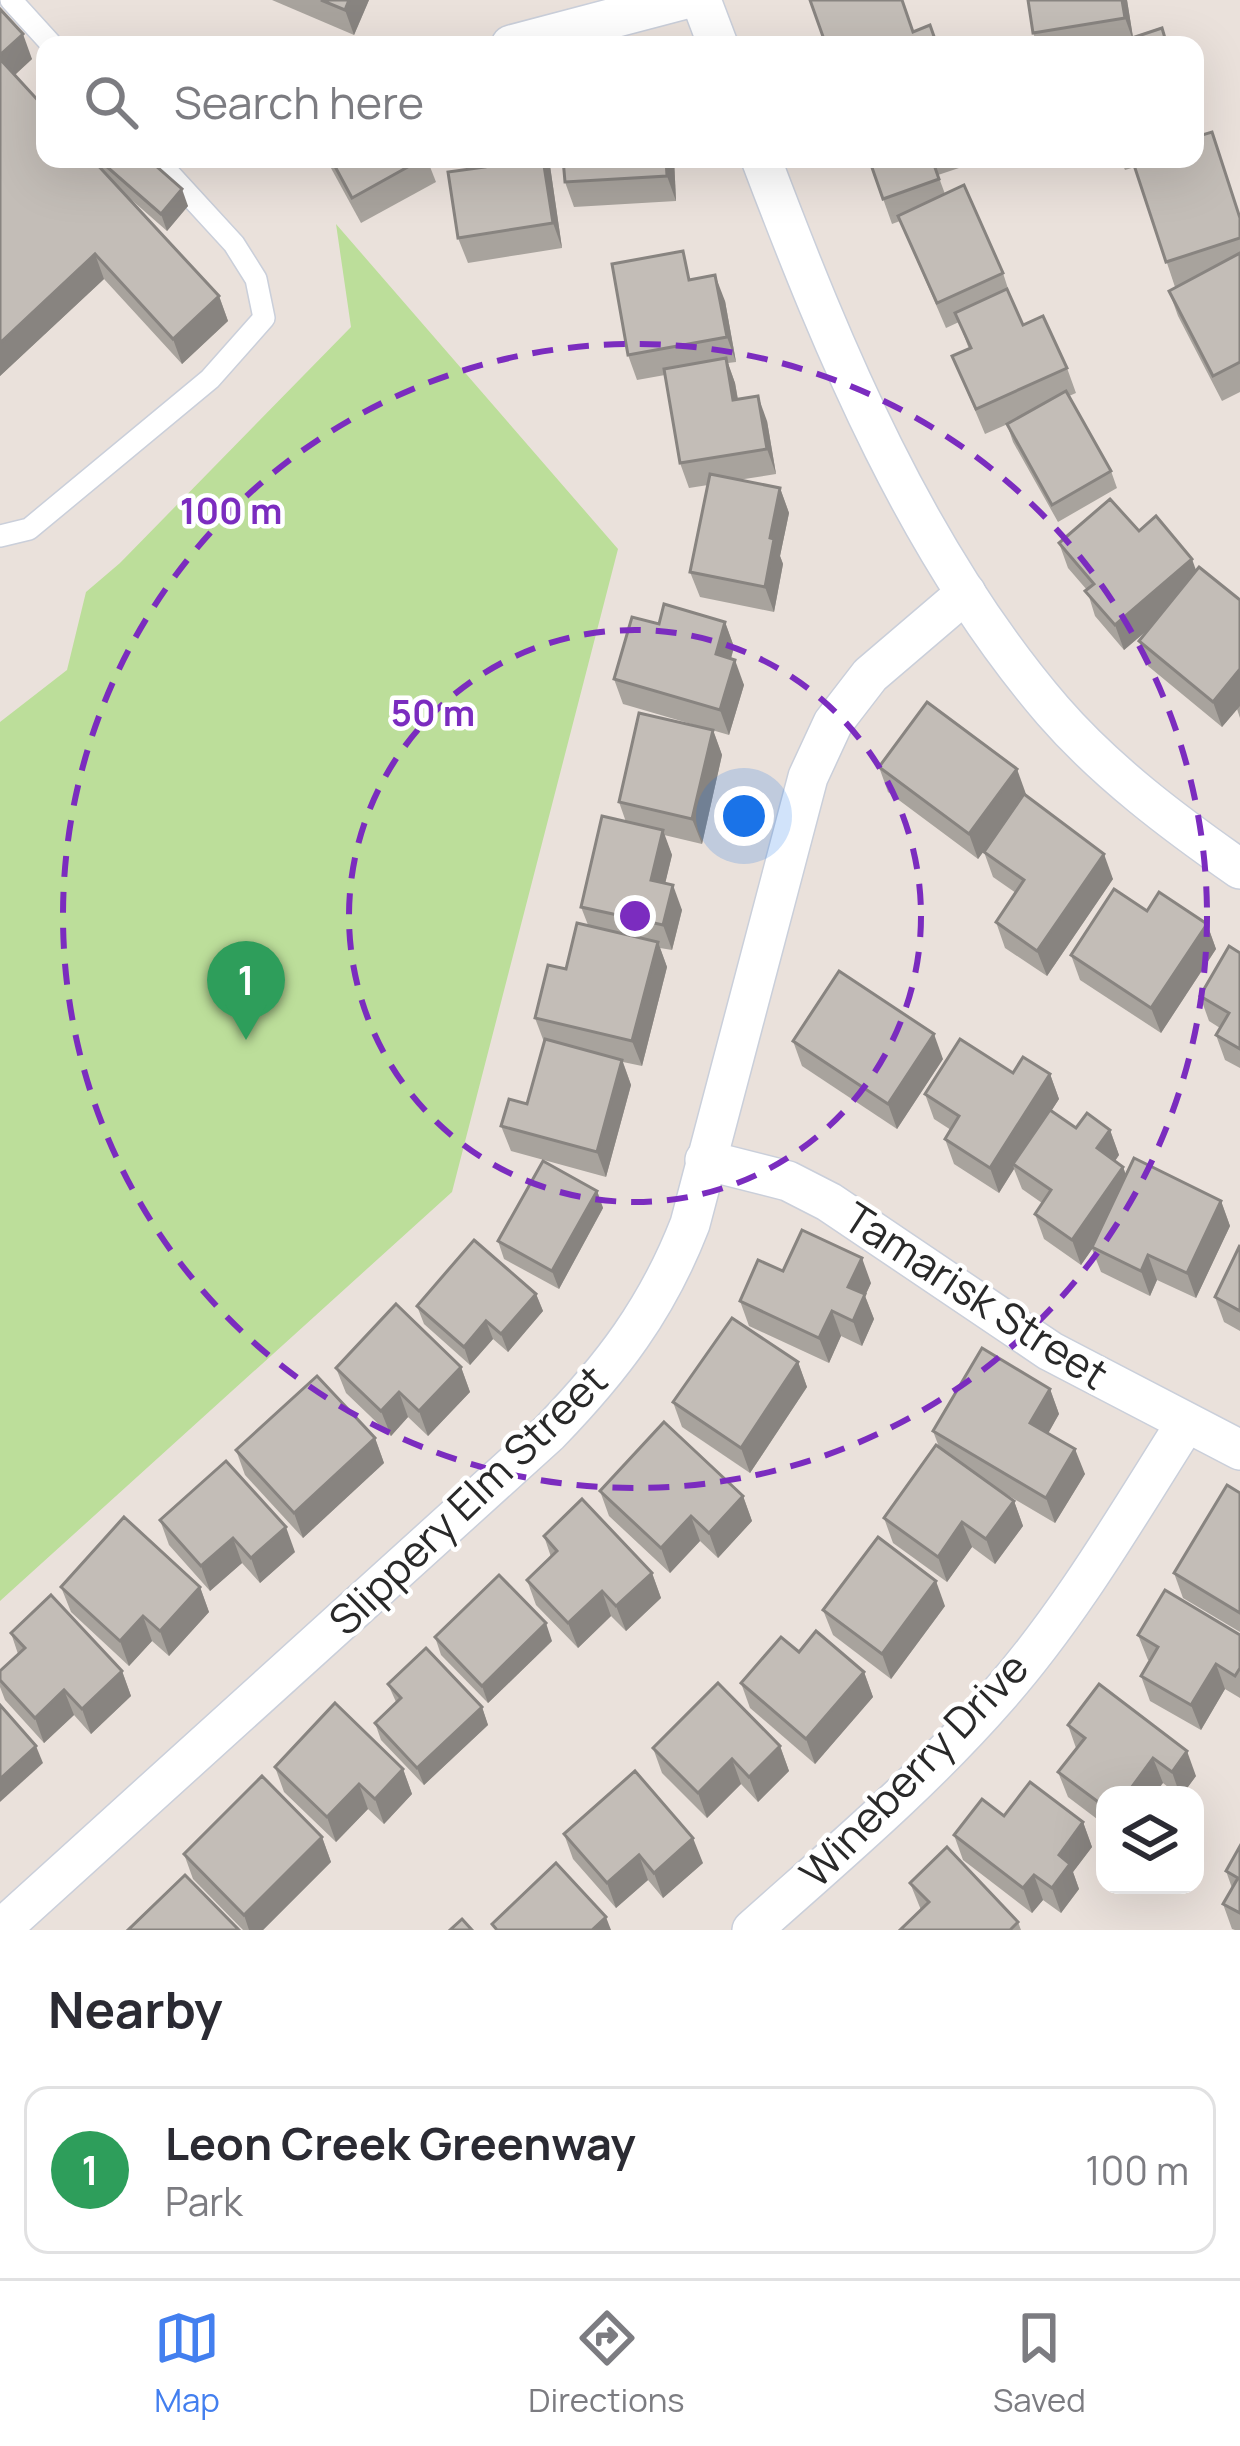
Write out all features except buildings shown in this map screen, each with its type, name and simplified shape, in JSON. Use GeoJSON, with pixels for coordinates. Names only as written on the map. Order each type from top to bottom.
{"type":"FeatureCollection","features":[{"type":"Feature","properties":{"kind":"street"},"geometry":{"type":"LineString","coordinates":[[545,36],[682,0]]}},
{"type":"Feature","properties":{"kind":"street"},"geometry":{"type":"LineString","coordinates":[[701,0],[715,36]]}},
{"type":"Feature","properties":{"kind":"street"},"geometry":{"type":"LineString","coordinates":[[765,168],[861,404],[966,593],[1055,713],[1139,794],[1240,869]]}},
{"type":"Feature","properties":{"kind":"street","name":"Slippery Elm Street"},"geometry":{"type":"LineString","coordinates":[[0,1930],[549,1433],[606,1374],[642,1321],[690,1224],[816,759],[833,723],[870,675],[966,593]]}},
{"type":"Feature","properties":{"kind":"street","name":"Tamarisk Street"},"geometry":{"type":"LineString","coordinates":[[705,1160],[788,1181],[829,1202],[1051,1351],[1240,1450]]}},
{"type":"Feature","properties":{"kind":"street","name":"Wineberry Drive"},"geometry":{"type":"LineString","coordinates":[[752,1930],[889,1807],[1000,1694],[1096,1565],[1186,1423]]}},
{"type":"Feature","properties":{"kind":"lane"},"geometry":{"type":"LineString","coordinates":[[11,0],[44,36]]}},
{"type":"Feature","properties":{"kind":"lane"},"geometry":{"type":"LineString","coordinates":[[0,536],[29,529],[210,379],[264,318],[256,279],[234,244],[165,168]]}},
{"type":"Feature","properties":{"kind":"green space"},"geometry":{"type":"Polygon","coordinates":[[[336,224],[618,549],[452,1192],[0,1601],[0,722],[67,670],[86,592],[351,327],[336,224]]]}},
{"type":"Feature","properties":{"kind":"place","name":"Leon Creek Greenway"},"geometry":{"type":"Point","coordinates":[246,1040]}}]}
